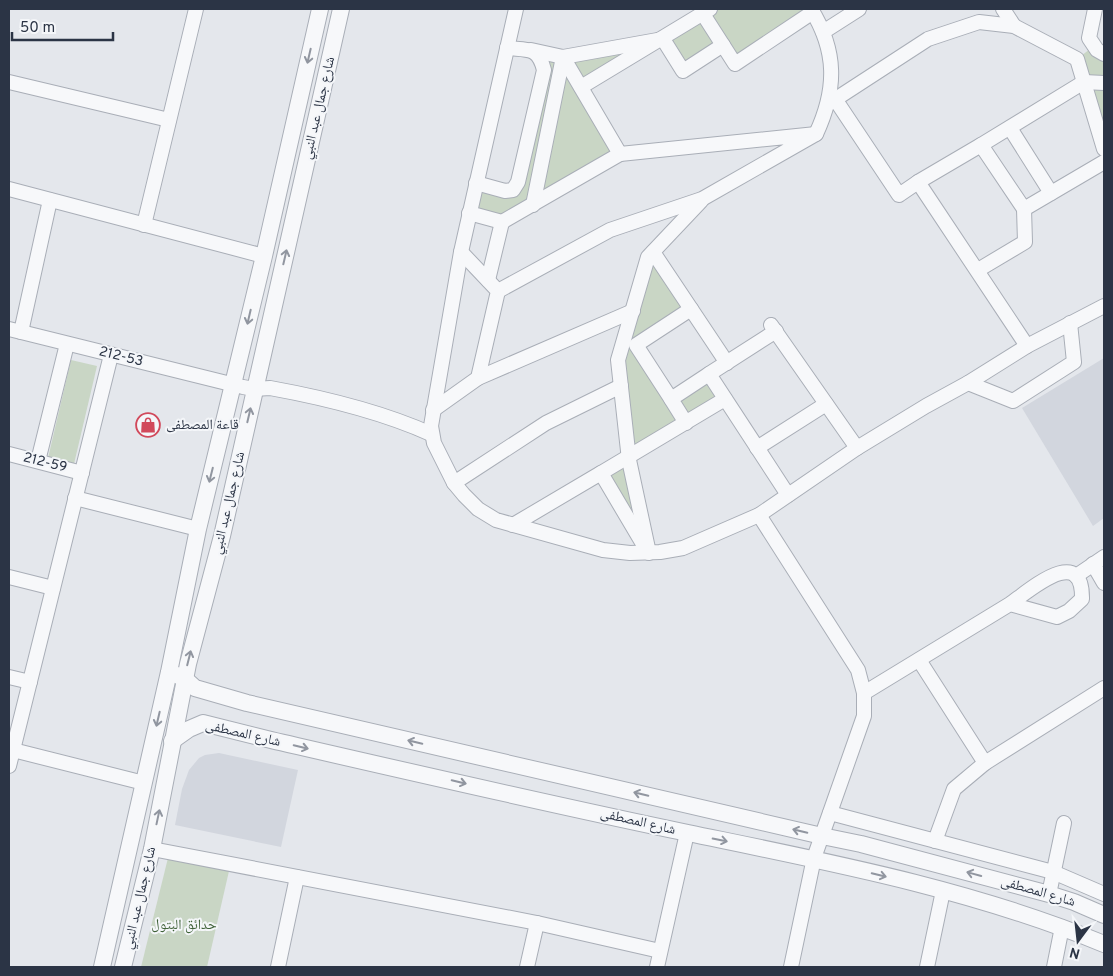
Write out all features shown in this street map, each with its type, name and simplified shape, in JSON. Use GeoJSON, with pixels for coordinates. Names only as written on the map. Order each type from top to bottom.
{"type":"FeatureCollection","features":[{"type":"Feature","properties":{"kind":"street"},"geometry":{"type":"LineString","coordinates":[[144,225],[196,9]]}},
{"type":"Feature","properties":{"kind":"street","name":"شارع جمال عبد النبي"},"geometry":{"type":"LineString","coordinates":[[102,967],[169,672],[198,529],[234,385],[320,9]]}},
{"type":"Feature","properties":{"kind":"street","name":"شارع جمال عبد النبي"},"geometry":{"type":"LineString","coordinates":[[124,967],[152,849],[188,664],[222,536],[342,9]]}},
{"type":"Feature","properties":{"kind":"street"},"geometry":{"type":"LineString","coordinates":[[516,9],[461,252],[431,434],[437,451],[454,483],[478,509],[496,520],[603,550],[649,553],[683,548],[759,515],[857,448],[926,406],[968,383],[1027,346],[1104,306]]}},
{"type":"Feature","properties":{"kind":"street"},"geometry":{"type":"LineString","coordinates":[[823,32],[859,9]]}},
{"type":"Feature","properties":{"kind":"street"},"geometry":{"type":"LineString","coordinates":[[1002,9],[1014,26]]}},
{"type":"Feature","properties":{"kind":"street"},"geometry":{"type":"LineString","coordinates":[[1077,59],[1099,50],[1089,38],[1094,9]]}},
{"type":"Feature","properties":{"kind":"street"},"geometry":{"type":"LineString","coordinates":[[478,378],[498,291],[610,230],[702,199],[816,134],[831,102],[831,60],[823,32],[812,11],[735,64],[723,46],[706,11],[663,39],[581,87]]}},
{"type":"Feature","properties":{"kind":"street"},"geometry":{"type":"LineString","coordinates":[[831,102],[928,39],[979,22],[1014,26],[1077,59],[1104,149]]}},
{"type":"Feature","properties":{"kind":"street"},"geometry":{"type":"LineString","coordinates":[[507,48],[531,50],[563,57],[663,39]]}},
{"type":"Feature","properties":{"kind":"street"},"geometry":{"type":"LineString","coordinates":[[663,39],[683,70],[723,46]]}},
{"type":"Feature","properties":{"kind":"street"},"geometry":{"type":"LineString","coordinates":[[476,183],[504,191],[513,190],[518,182],[544,70],[541,58],[531,50]]}},
{"type":"Feature","properties":{"kind":"street"},"geometry":{"type":"LineString","coordinates":[[563,57],[620,154]]}},
{"type":"Feature","properties":{"kind":"street"},"geometry":{"type":"LineString","coordinates":[[533,204],[563,57]]}},
{"type":"Feature","properties":{"kind":"street"},"geometry":{"type":"LineString","coordinates":[[9,82],[169,120]]}},
{"type":"Feature","properties":{"kind":"street"},"geometry":{"type":"LineString","coordinates":[[831,102],[899,195],[1084,82],[1104,84]]}},
{"type":"Feature","properties":{"kind":"street"},"geometry":{"type":"LineString","coordinates":[[1010,128],[1051,193]]}},
{"type":"Feature","properties":{"kind":"street"},"geometry":{"type":"LineString","coordinates":[[469,213],[502,222],[620,154],[816,134]]}},
{"type":"Feature","properties":{"kind":"street"},"geometry":{"type":"LineString","coordinates":[[978,270],[1025,242],[1024,209],[982,146]]}},
{"type":"Feature","properties":{"kind":"street"},"geometry":{"type":"LineString","coordinates":[[1024,209],[1104,162]]}},
{"type":"Feature","properties":{"kind":"street"},"geometry":{"type":"LineString","coordinates":[[918,182],[1027,346]]}},
{"type":"Feature","properties":{"kind":"street"},"geometry":{"type":"LineString","coordinates":[[9,189],[264,256]]}},
{"type":"Feature","properties":{"kind":"street"},"geometry":{"type":"LineString","coordinates":[[649,553],[629,456],[618,360],[648,257],[702,199]]}},
{"type":"Feature","properties":{"kind":"street"},"geometry":{"type":"LineString","coordinates":[[15,330],[50,200]]}},
{"type":"Feature","properties":{"kind":"street"},"geometry":{"type":"LineString","coordinates":[[488,280],[502,222]]}},
{"type":"Feature","properties":{"kind":"street"},"geometry":{"type":"LineString","coordinates":[[461,252],[498,291]]}},
{"type":"Feature","properties":{"kind":"street"},"geometry":{"type":"LineString","coordinates":[[653,252],[727,363]]}},
{"type":"Feature","properties":{"kind":"street"},"geometry":{"type":"LineString","coordinates":[[619,355],[691,309]]}},
{"type":"Feature","properties":{"kind":"street"},"geometry":{"type":"LineString","coordinates":[[434,410],[478,378],[632,311]]}},
{"type":"Feature","properties":{"kind":"street"},"geometry":{"type":"LineString","coordinates":[[968,383],[1013,401],[1074,362],[1070,323]]}},
{"type":"Feature","properties":{"kind":"street"},"geometry":{"type":"LineString","coordinates":[[671,399],[727,363],[773,328],[857,448]]}},
{"type":"Feature","properties":{"kind":"street","name":"212-53"},"geometry":{"type":"LineString","coordinates":[[15,330],[234,385],[254,389],[270,388],[363,409],[409,424],[431,434]]}},
{"type":"Feature","properties":{"kind":"street"},"geometry":{"type":"LineString","coordinates":[[38,461],[67,344]]}},
{"type":"Feature","properties":{"kind":"street"},"geometry":{"type":"LineString","coordinates":[[636,345],[686,423]]}},
{"type":"Feature","properties":{"kind":"street"},"geometry":{"type":"LineString","coordinates":[[9,766],[11,750],[30,682],[111,355]]}},
{"type":"Feature","properties":{"kind":"street"},"geometry":{"type":"LineString","coordinates":[[709,374],[788,495]]}},
{"type":"Feature","properties":{"kind":"street"},"geometry":{"type":"LineString","coordinates":[[454,483],[546,423],[621,386]]}},
{"type":"Feature","properties":{"kind":"street"},"geometry":{"type":"LineString","coordinates":[[513,525],[725,399]]}},
{"type":"Feature","properties":{"kind":"street"},"geometry":{"type":"LineString","coordinates":[[758,448],[826,404]]}},
{"type":"Feature","properties":{"kind":"street","name":"212-59"},"geometry":{"type":"LineString","coordinates":[[9,454],[82,472]]}},
{"type":"Feature","properties":{"kind":"street"},"geometry":{"type":"LineString","coordinates":[[601,473],[649,553]]}},
{"type":"Feature","properties":{"kind":"street"},"geometry":{"type":"LineString","coordinates":[[76,498],[198,529]]}},
{"type":"Feature","properties":{"kind":"street"},"geometry":{"type":"LineString","coordinates":[[759,515],[858,670],[864,693],[864,716],[814,858],[791,967]]}},
{"type":"Feature","properties":{"kind":"street"},"geometry":{"type":"LineString","coordinates":[[1076,576],[1099,561],[1104,583]]}},
{"type":"Feature","properties":{"kind":"street"},"geometry":{"type":"LineString","coordinates":[[864,693],[1010,604],[1053,574],[1067,572],[1076,576],[1082,585],[1082,598],[1069,611],[1057,617],[1010,604]]}},
{"type":"Feature","properties":{"kind":"street"},"geometry":{"type":"LineString","coordinates":[[9,577],[53,588]]}},
{"type":"Feature","properties":{"kind":"street"},"geometry":{"type":"LineString","coordinates":[[919,660],[985,764]]}},
{"type":"Feature","properties":{"kind":"street","name":"شارع المصطفى"},"geometry":{"type":"LineString","coordinates":[[169,672],[185,679],[195,688],[247,703],[861,844],[1048,894],[1104,914]]}},
{"type":"Feature","properties":{"kind":"street"},"geometry":{"type":"LineString","coordinates":[[9,677],[30,682]]}},
{"type":"Feature","properties":{"kind":"street"},"geometry":{"type":"LineString","coordinates":[[935,841],[954,789],[985,764],[1104,688]]}},
{"type":"Feature","properties":{"kind":"street","name":"شارع المصطفى"},"geometry":{"type":"LineString","coordinates":[[172,741],[189,729],[203,723],[300,747],[687,833],[814,858],[943,891],[1062,927],[1104,944]]}},
{"type":"Feature","properties":{"kind":"street"},"geometry":{"type":"LineString","coordinates":[[11,750],[145,777],[166,776]]}},
{"type":"Feature","properties":{"kind":"street"},"geometry":{"type":"LineString","coordinates":[[830,813],[1053,872],[1104,894]]}},
{"type":"Feature","properties":{"kind":"street"},"geometry":{"type":"LineString","coordinates":[[1048,894],[1064,823]]}},
{"type":"Feature","properties":{"kind":"street"},"geometry":{"type":"LineString","coordinates":[[657,967],[687,833]]}},
{"type":"Feature","properties":{"kind":"street"},"geometry":{"type":"LineString","coordinates":[[152,849],[537,923],[660,951]]}},
{"type":"Feature","properties":{"kind":"street"},"geometry":{"type":"LineString","coordinates":[[278,967],[297,877]]}},
{"type":"Feature","properties":{"kind":"street"},"geometry":{"type":"LineString","coordinates":[[927,967],[943,891]]}},
{"type":"Feature","properties":{"kind":"street"},"geometry":{"type":"LineString","coordinates":[[527,967],[537,923]]}},
{"type":"Feature","properties":{"kind":"street"},"geometry":{"type":"LineString","coordinates":[[1054,967],[1062,927]]}},
{"type":"Feature","properties":{"kind":"shaded area"},"geometry":{"type":"Polygon","coordinates":[[[1104,358],[1104,518],[1093,526],[1022,408],[1104,358]]]}},
{"type":"Feature","properties":{"kind":"shaded area"},"geometry":{"type":"Polygon","coordinates":[[[219,753],[298,770],[281,847],[175,825],[182,789],[189,770],[199,758],[219,753]]]}},
{"type":"Feature","properties":{"kind":"green space"},"geometry":{"type":"Polygon","coordinates":[[[710,9],[811,9],[735,64],[723,45],[683,71],[663,39],[710,9]]]}},
{"type":"Feature","properties":{"kind":"green space"},"geometry":{"type":"Polygon","coordinates":[[[663,39],[581,87],[620,154],[502,222],[469,213],[476,183],[512,190],[541,58],[563,57],[663,39]]]}},
{"type":"Feature","properties":{"kind":"green space"},"geometry":{"type":"Polygon","coordinates":[[[1094,46],[1104,54],[1104,149],[1077,59],[1094,46]]]}},
{"type":"Feature","properties":{"kind":"green space"},"geometry":{"type":"Polygon","coordinates":[[[648,257],[691,309],[636,345],[670,399],[709,374],[725,399],[629,456],[619,355],[648,257]]]}},
{"type":"Feature","properties":{"kind":"green space"},"geometry":{"type":"Polygon","coordinates":[[[71,360],[97,366],[74,464],[48,458],[71,360]]]}},
{"type":"Feature","properties":{"kind":"green space"},"geometry":{"type":"Polygon","coordinates":[[[629,456],[649,553],[601,473],[629,456]]]}},
{"type":"Feature","properties":{"kind":"green space","name":"حدائق البتول"},"geometry":{"type":"Polygon","coordinates":[[[168,858],[229,871],[207,967],[141,967],[168,858]]]}},
{"type":"Feature","properties":{"kind":"place","name":"قاعة المصطفى"},"geometry":{"type":"Point","coordinates":[148,425]}}]}
